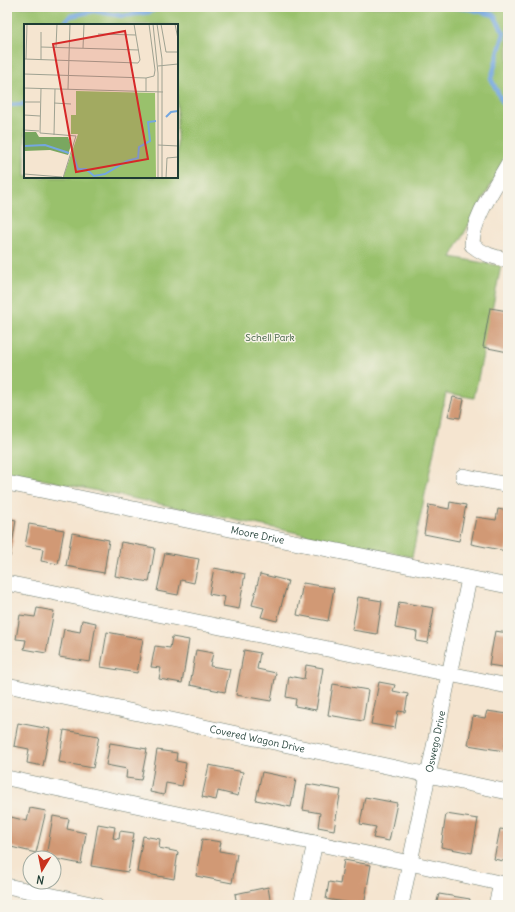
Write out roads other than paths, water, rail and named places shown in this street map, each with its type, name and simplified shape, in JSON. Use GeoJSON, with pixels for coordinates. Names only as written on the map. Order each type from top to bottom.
{"type":"FeatureCollection","features":[{"type":"Feature","properties":{"kind":"street"},"geometry":{"type":"LineString","coordinates":[[508,164],[476,221],[472,235],[472,245],[490,257],[508,260]]}},
{"type":"Feature","properties":{"kind":"street"},"geometry":{"type":"LineString","coordinates":[[463,476],[508,485]]}},
{"type":"Feature","properties":{"kind":"street","name":"Moore Drive"},"geometry":{"type":"LineString","coordinates":[[7,483],[508,586]]}},
{"type":"Feature","properties":{"kind":"street","name":"Oswego Drive"},"geometry":{"type":"LineString","coordinates":[[401,905],[470,579]]}},
{"type":"Feature","properties":{"kind":"street"},"geometry":{"type":"LineString","coordinates":[[7,583],[508,686]]}},
{"type":"Feature","properties":{"kind":"street","name":"Covered Wagon Drive"},"geometry":{"type":"LineString","coordinates":[[7,685],[508,792]]}},
{"type":"Feature","properties":{"kind":"street"},"geometry":{"type":"LineString","coordinates":[[7,778],[410,863],[504,885],[496,905]]}},
{"type":"Feature","properties":{"kind":"street"},"geometry":{"type":"LineString","coordinates":[[301,905],[315,843]]}},
{"type":"Feature","properties":{"kind":"street"},"geometry":{"type":"LineString","coordinates":[[7,886],[96,905]]}},
{"type":"Feature","properties":{"kind":"waterway"},"geometry":{"type":"LineString","coordinates":[[64,24],[70,16],[94,11],[123,16],[150,12],[159,7]]}},
{"type":"Feature","properties":{"kind":"waterway"},"geometry":{"type":"LineString","coordinates":[[451,7],[470,9],[494,15],[504,33],[491,79],[508,113]]}},
{"type":"Feature","properties":{"kind":"waterway"},"geometry":{"type":"LineString","coordinates":[[7,105],[24,104]]}},
{"type":"Feature","properties":{"kind":"park label","name":"Schell Park"},"geometry":{"type":"Point","coordinates":[270,337]}}]}
